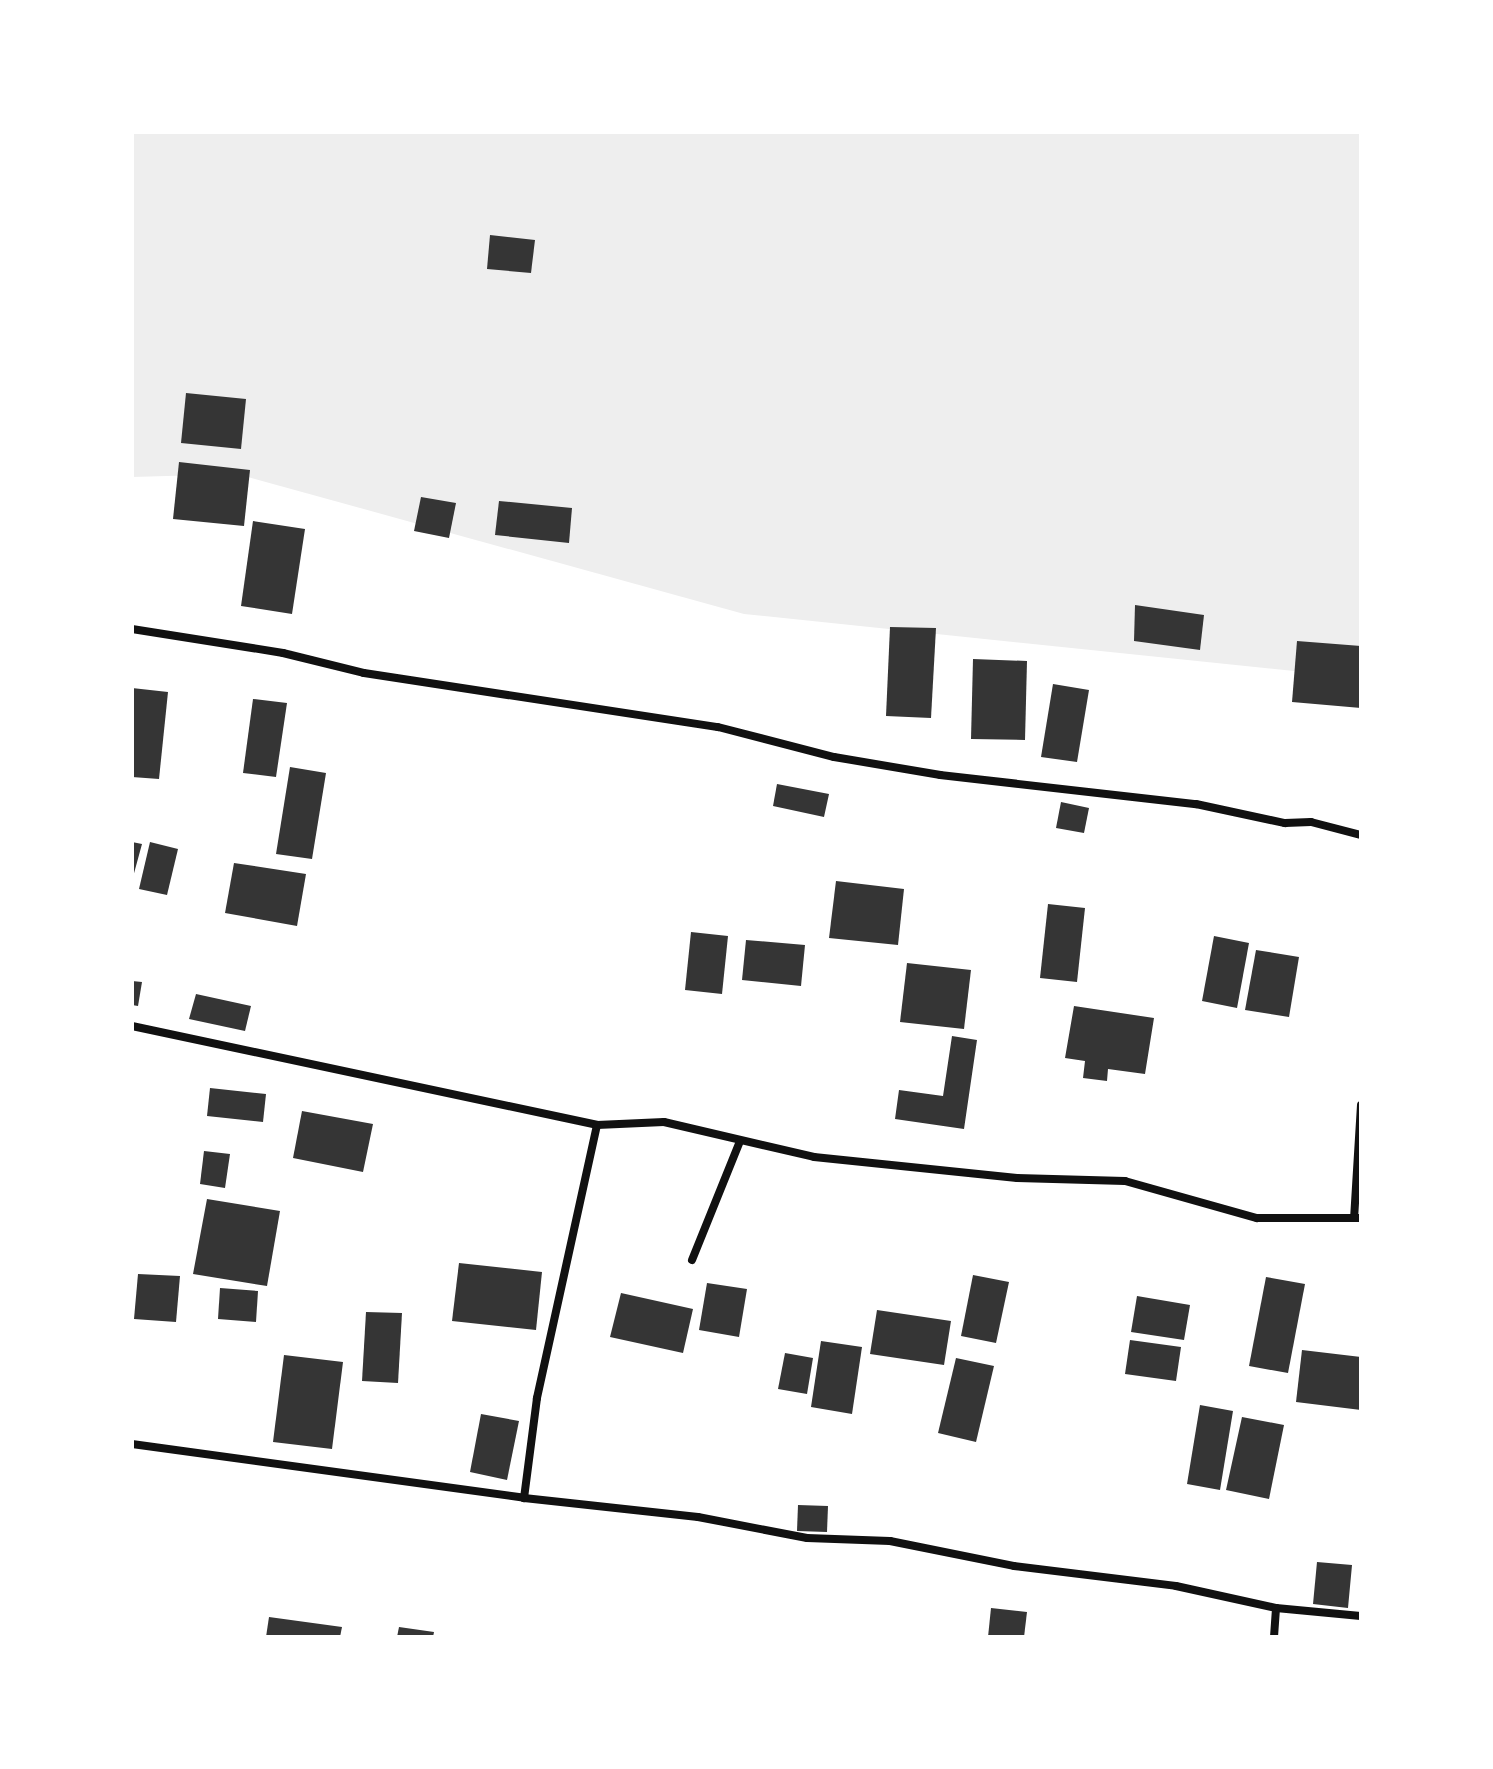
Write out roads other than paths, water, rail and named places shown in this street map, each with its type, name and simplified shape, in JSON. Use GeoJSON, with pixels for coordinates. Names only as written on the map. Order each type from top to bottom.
{"type":"FeatureCollection","features":[{"type":"Feature","properties":{"kind":"street"},"geometry":{"type":"LineString","coordinates":[[132,629],[283,653],[364,673],[718,727],[834,757],[940,775],[1182,802],[1285,823],[1311,822],[1361,835]]}},
{"type":"Feature","properties":{"kind":"street"},"geometry":{"type":"LineString","coordinates":[[132,1026],[597,1125],[664,1122],[719,1132],[740,1141],[814,1157],[927,1170],[1125,1181],[1257,1218],[1358,1218],[1361,1105]]}},
{"type":"Feature","properties":{"kind":"street"},"geometry":{"type":"LineString","coordinates":[[524,1498],[537,1398],[597,1125]]}},
{"type":"Feature","properties":{"kind":"street"},"geometry":{"type":"LineString","coordinates":[[692,1260],[740,1141]]}},
{"type":"Feature","properties":{"kind":"street"},"geometry":{"type":"LineString","coordinates":[[132,1444],[524,1498],[698,1517],[807,1538],[890,1541],[1014,1566],[1176,1586],[1276,1608],[1361,1616]]}},
{"type":"Feature","properties":{"kind":"street"},"geometry":{"type":"LineString","coordinates":[[1274,1637],[1276,1608]]}}]}
